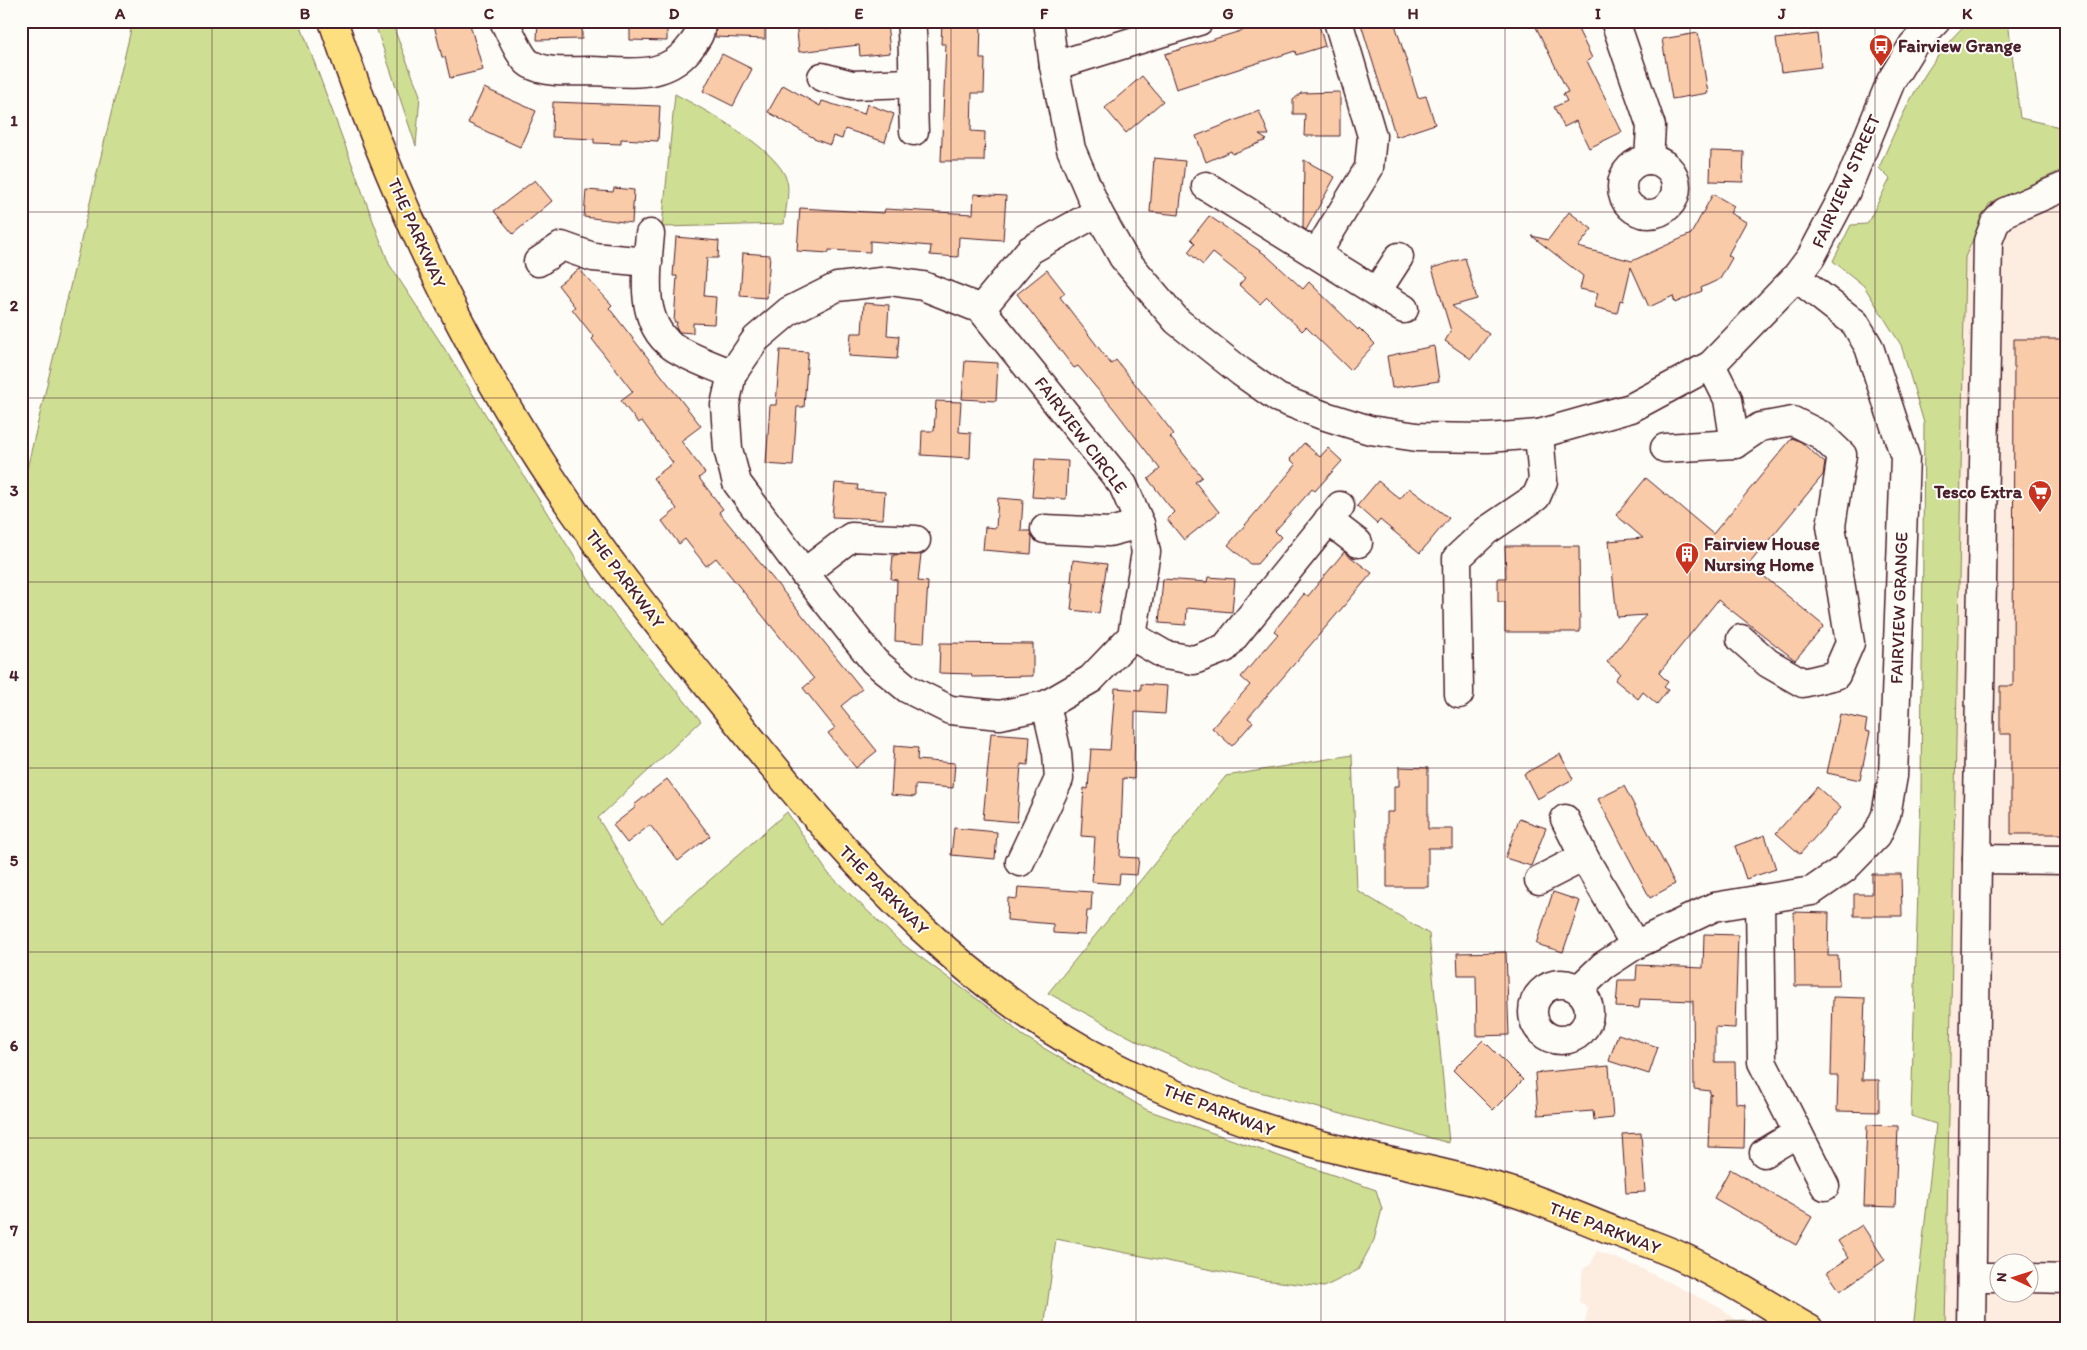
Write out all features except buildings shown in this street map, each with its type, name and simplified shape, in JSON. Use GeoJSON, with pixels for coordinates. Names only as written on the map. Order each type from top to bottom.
{"type":"FeatureCollection","features":[{"type":"Feature","properties":{"kind":"main road","name":"THE PARKWAY"},"geometry":{"type":"LineString","coordinates":[[333,21],[352,77],[399,195],[439,283],[493,381],[569,504],[666,635],[808,809],[846,853],[956,961],[1020,1010],[1072,1044],[1134,1076],[1210,1110],[1305,1141],[1514,1192],[1682,1257],[1809,1329]]}},
{"type":"Feature","properties":{"kind":"street"},"geometry":{"type":"LineString","coordinates":[[504,21],[515,44],[528,63],[551,71],[644,73],[665,69],[684,57],[701,32],[701,21]]}},
{"type":"Feature","properties":{"kind":"street"},"geometry":{"type":"LineString","coordinates":[[911,21],[914,131]]}},
{"type":"Feature","properties":{"kind":"street","name":"FAIRVIEW STREET"},"geometry":{"type":"LineString","coordinates":[[1048,21],[1054,66],[1071,149],[1098,212],[1123,257],[1178,321],[1240,372],[1278,398],[1322,415],[1370,430],[1417,437],[1488,438],[1539,434],[1630,408],[1711,365],[1796,277],[1811,257],[1846,191],[1891,81],[1913,45],[1936,21]]}},
{"type":"Feature","properties":{"kind":"street"},"geometry":{"type":"LineString","coordinates":[[1054,66],[1198,21]]}},
{"type":"Feature","properties":{"kind":"street"},"geometry":{"type":"LineString","coordinates":[[1317,254],[1369,168],[1372,136],[1338,21]]}},
{"type":"Feature","properties":{"kind":"street"},"geometry":{"type":"LineString","coordinates":[[1615,21],[1651,126],[1649,160]]}},
{"type":"Feature","properties":{"kind":"street"},"geometry":{"type":"LineString","coordinates":[[822,77],[852,85],[912,83]]}},
{"type":"Feature","properties":{"kind":"street"},"geometry":{"type":"LineString","coordinates":[[1206,186],[1404,309]]}},
{"type":"Feature","properties":{"kind":"street"},"geometry":{"type":"LineString","coordinates":[[1971,1329],[1988,241],[1994,223],[2005,212],[2066,186]]}},
{"type":"Feature","properties":{"kind":"street"},"geometry":{"type":"LineString","coordinates":[[981,309],[1030,250],[1098,212]]}},
{"type":"Feature","properties":{"kind":"street"},"geometry":{"type":"LineString","coordinates":[[650,234],[647,294],[650,314],[658,332],[672,346],[732,374]]}},
{"type":"Feature","properties":{"kind":"street"},"geometry":{"type":"LineString","coordinates":[[538,262],[562,246],[593,257],[648,262]]}},
{"type":"Feature","properties":{"kind":"street"},"geometry":{"type":"LineString","coordinates":[[1377,291],[1399,257]]}},
{"type":"Feature","properties":{"kind":"street","name":"FAIRVIEW GRANGE"},"geometry":{"type":"LineString","coordinates":[[1579,989],[1603,966],[1635,945],[1714,907],[1812,891],[1844,869],[1877,835],[1886,815],[1893,776],[1905,457],[1869,347],[1855,323],[1796,277]]}},
{"type":"Feature","properties":{"kind":"street","name":"FAIRVIEW CIRCLE"},"geometry":{"type":"LineString","coordinates":[[890,281],[906,283],[923,286],[953,296],[981,309],[1123,485],[1140,524],[1146,552],[1132,636],[1091,679],[1046,705],[1000,715],[950,710],[908,689],[874,661],[804,573],[738,484],[728,449],[725,405],[732,374],[756,339],[788,311],[837,288],[890,281]]}},
{"type":"Feature","properties":{"kind":"street"},"geometry":{"type":"LineString","coordinates":[[1711,365],[1728,399],[1735,444]]}},
{"type":"Feature","properties":{"kind":"street"},"geometry":{"type":"LineString","coordinates":[[1665,448],[1735,444],[1760,427],[1793,421],[1821,435],[1842,455],[1830,526],[1850,643],[1836,675],[1803,683],[1768,663],[1741,639]]}},
{"type":"Feature","properties":{"kind":"street"},"geometry":{"type":"LineString","coordinates":[[1459,694],[1458,558],[1486,531],[1536,497],[1543,481],[1539,434]]}},
{"type":"Feature","properties":{"kind":"street"},"geometry":{"type":"LineString","coordinates":[[1132,636],[1165,655],[1194,660],[1225,648],[1334,513],[1358,543]]}},
{"type":"Feature","properties":{"kind":"street"},"geometry":{"type":"LineString","coordinates":[[1045,528],[1109,532],[1140,524]]}},
{"type":"Feature","properties":{"kind":"street"},"geometry":{"type":"LineString","coordinates":[[804,573],[851,536],[916,540]]}},
{"type":"Feature","properties":{"kind":"street"},"geometry":{"type":"LineString","coordinates":[[1020,862],[1059,779],[1058,753],[1046,705]]}},
{"type":"Feature","properties":{"kind":"street"},"geometry":{"type":"LineString","coordinates":[[1565,819],[1584,857],[1635,945]]}},
{"type":"Feature","properties":{"kind":"street"},"geometry":{"type":"LineString","coordinates":[[1539,880],[1584,857]]}},
{"type":"Feature","properties":{"kind":"street"},"geometry":{"type":"LineString","coordinates":[[1977,859],[2066,860]]}},
{"type":"Feature","properties":{"kind":"street"},"geometry":{"type":"LineString","coordinates":[[1760,899],[1762,1062],[1824,1186]]}},
{"type":"Feature","properties":{"kind":"street"},"geometry":{"type":"LineString","coordinates":[[1764,1153],[1798,1133]]}},
{"type":"Feature","properties":{"kind":"street"},"geometry":{"type":"LineString","coordinates":[[1972,1277],[1990,1277]]}},
{"type":"Feature","properties":{"kind":"street"},"geometry":{"type":"LineString","coordinates":[[2040,1278],[2066,1279]]}},
{"type":"Feature","properties":{"kind":"shaded area"},"geometry":{"type":"Polygon","coordinates":[[[2066,168],[2066,1329],[1945,1329],[1965,257],[1989,204],[2066,168]]]}},
{"type":"Feature","properties":{"kind":"shaded area"},"geometry":{"type":"Polygon","coordinates":[[[1597,1251],[1638,1267],[1719,1307],[1737,1321],[1716,1321],[1710,1329],[1581,1329],[1584,1327],[1588,1309],[1579,1301],[1583,1269],[1591,1264],[1597,1251]]]}},
{"type":"Feature","properties":{"kind":"green space"},"geometry":{"type":"Polygon","coordinates":[[[133,21],[299,21],[389,264],[439,340],[599,596],[701,721],[598,818],[661,923],[787,812],[828,873],[900,942],[1000,1016],[1022,1035],[1147,1110],[1376,1190],[1382,1209],[1374,1240],[1358,1270],[1324,1287],[1263,1280],[1056,1239],[1044,1329],[43,1329],[21,1323],[21,494],[133,21]]]}},
{"type":"Feature","properties":{"kind":"green space"},"geometry":{"type":"Polygon","coordinates":[[[374,21],[391,21],[420,95],[416,146],[374,21]]]}},
{"type":"Feature","properties":{"kind":"green space"},"geometry":{"type":"Polygon","coordinates":[[[1969,21],[2008,21],[2020,118],[2060,127],[2066,137],[2066,168],[1989,204],[1965,257],[1945,1329],[1913,1329],[1936,1124],[1911,1116],[1921,793],[1924,423],[1901,345],[1864,286],[1833,261],[1851,225],[1867,224],[1890,179],[1879,168],[1916,90],[1927,71],[1953,37],[1969,21]]]}},
{"type":"Feature","properties":{"kind":"green space"},"geometry":{"type":"Polygon","coordinates":[[[675,94],[739,131],[770,156],[781,169],[788,185],[784,224],[662,227],[675,94]]]}},
{"type":"Feature","properties":{"kind":"green space"},"geometry":{"type":"Polygon","coordinates":[[[1352,755],[1357,890],[1429,934],[1449,1143],[1245,1088],[1139,1042],[1048,993],[1226,776],[1352,755]]]}},
{"type":"Feature","properties":{"kind":"green space"},"geometry":{"type":"Polygon","coordinates":[[[1761,1320],[1774,1329],[1710,1329],[1716,1321],[1761,1320]]]}},
{"type":"Feature","properties":{"kind":"place","name":"Fairview Grange"},"geometry":{"type":"Point","coordinates":[1881,67]}},
{"type":"Feature","properties":{"kind":"place","name":"Tesco Extra"},"geometry":{"type":"Point","coordinates":[2040,513]}},
{"type":"Feature","properties":{"kind":"place","name":"Fairview House Nursing Home"},"geometry":{"type":"Point","coordinates":[1687,575]}}]}
